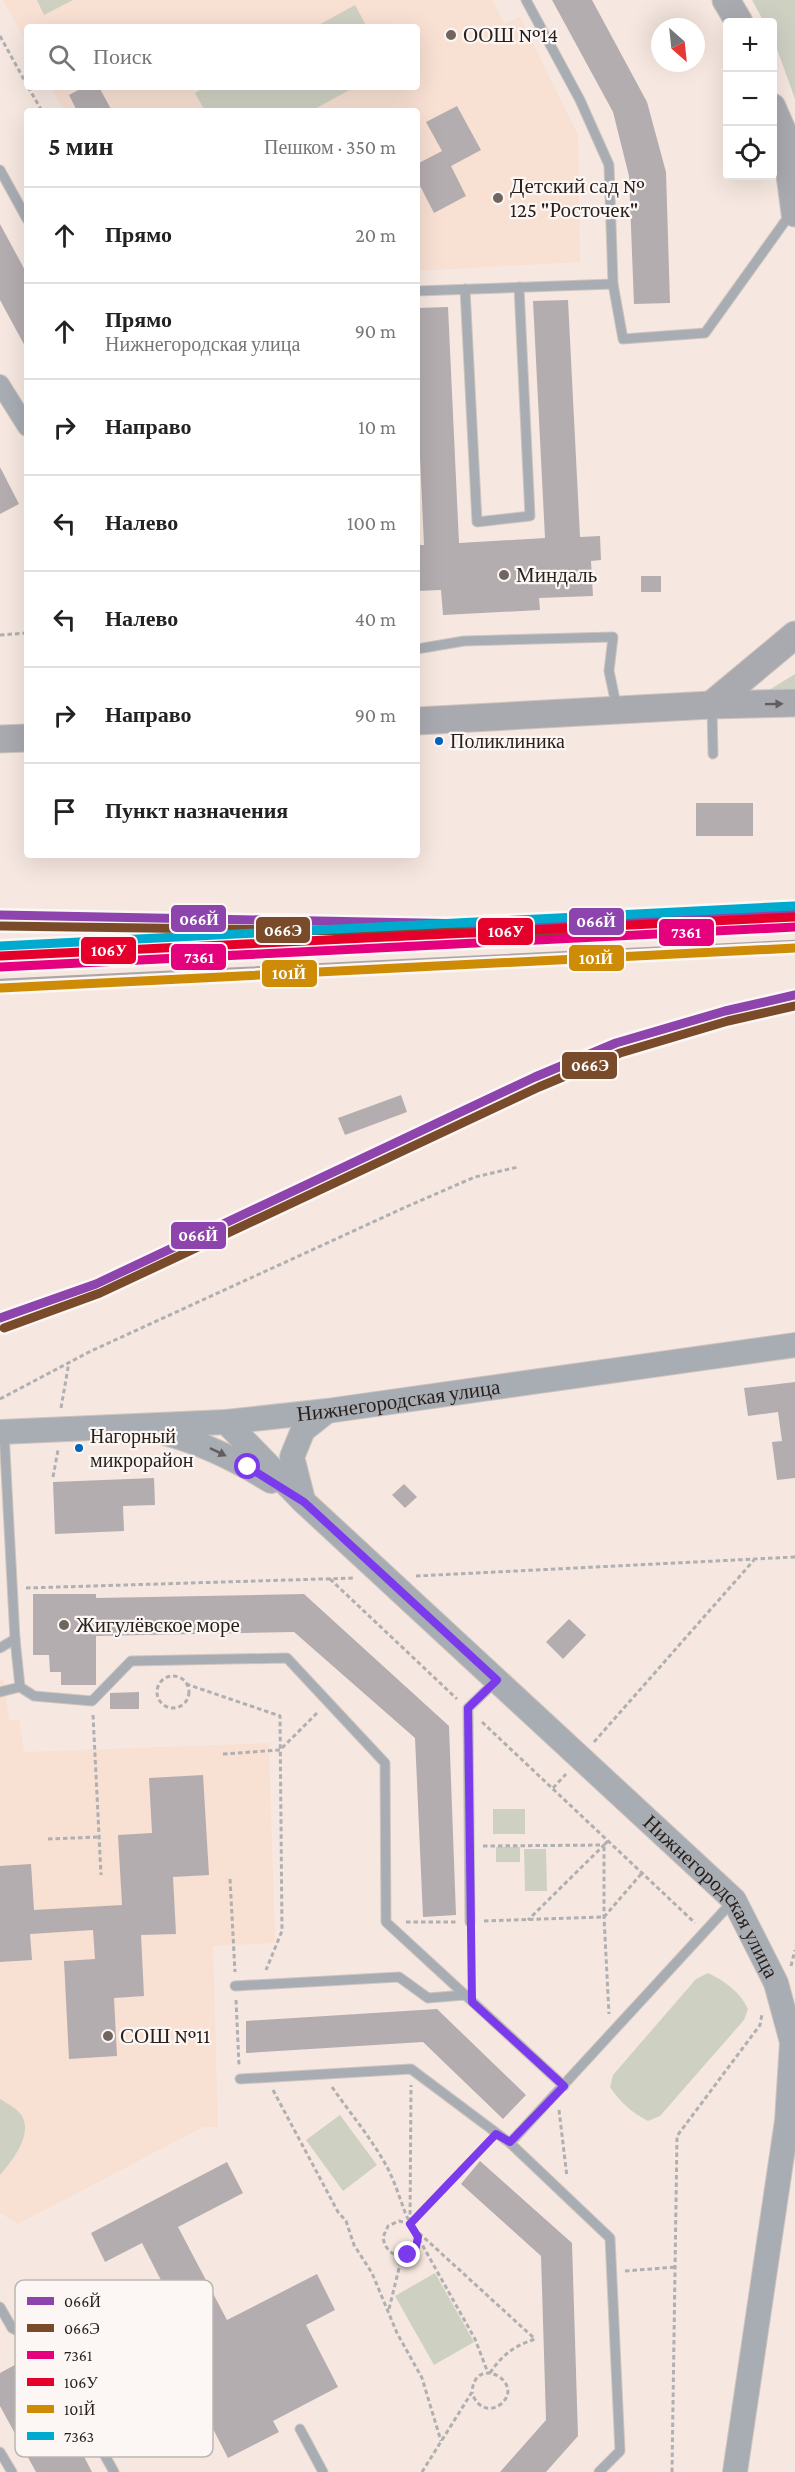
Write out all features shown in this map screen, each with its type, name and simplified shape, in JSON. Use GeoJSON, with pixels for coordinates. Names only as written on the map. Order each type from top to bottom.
{"type":"FeatureCollection","features":[{"type":"Feature","properties":{"kind":"main road"},"geometry":{"type":"LineString","coordinates":[[726,0],[736,18]]}},
{"type":"Feature","properties":{"kind":"main road"},"geometry":{"type":"LineString","coordinates":[[777,119],[785,137],[795,211]]}},
{"type":"Feature","properties":{"kind":"main road"},"geometry":{"type":"LineString","coordinates":[[711,705],[795,635]]}},
{"type":"Feature","properties":{"kind":"main road"},"geometry":{"type":"LineString","coordinates":[[711,705],[795,652]]}},
{"type":"Feature","properties":{"kind":"main road"},"geometry":{"type":"LineString","coordinates":[[420,721],[711,705],[795,703]]}},
{"type":"Feature","properties":{"kind":"main road"},"geometry":{"type":"LineString","coordinates":[[0,739],[24,738]]}},
{"type":"Feature","properties":{"kind":"street"},"geometry":{"type":"LineString","coordinates":[[0,384],[24,422]]}},
{"type":"Feature","properties":{"kind":"street","name":"Нижнегородская улица"},"geometry":{"type":"LineString","coordinates":[[2,1432],[226,1422],[327,1411],[795,1345]]}},
{"type":"Feature","properties":{"kind":"street"},"geometry":{"type":"LineString","coordinates":[[304,1502],[292,1457],[303,1430],[327,1411]]}},
{"type":"Feature","properties":{"kind":"street"},"geometry":{"type":"LineString","coordinates":[[226,1422],[304,1502]]}},
{"type":"Feature","properties":{"kind":"street"},"geometry":{"type":"LineString","coordinates":[[142,1427],[196,1441],[248,1467],[304,1502]]}},
{"type":"Feature","properties":{"kind":"street","name":"Нижнегородская улица"},"geometry":{"type":"LineString","coordinates":[[304,1502],[734,1900],[777,1983],[792,2042],[787,2121],[735,2472]]}},
{"type":"Feature","properties":{"kind":"lane"},"geometry":{"type":"LineString","coordinates":[[526,0],[580,100],[609,165],[613,284],[623,339],[705,333],[795,211]]}},
{"type":"Feature","properties":{"kind":"lane"},"geometry":{"type":"LineString","coordinates":[[0,170],[24,214]]}},
{"type":"Feature","properties":{"kind":"lane"},"geometry":{"type":"LineString","coordinates":[[420,291],[613,284]]}},
{"type":"Feature","properties":{"kind":"lane"},"geometry":{"type":"LineString","coordinates":[[465,290],[477,522],[530,516],[519,287]]}},
{"type":"Feature","properties":{"kind":"lane"},"geometry":{"type":"LineString","coordinates":[[420,648],[464,641],[613,637],[609,671],[617,711]]}},
{"type":"Feature","properties":{"kind":"lane"},"geometry":{"type":"LineString","coordinates":[[711,705],[713,754]]}},
{"type":"Feature","properties":{"kind":"lane"},"geometry":{"type":"LineString","coordinates":[[2,1432],[20,1687]]}},
{"type":"Feature","properties":{"kind":"lane"},"geometry":{"type":"LineString","coordinates":[[0,1648],[15,1639]]}},
{"type":"Feature","properties":{"kind":"lane"},"geometry":{"type":"LineString","coordinates":[[0,1692],[20,1687],[34,1696],[92,1701],[131,1661],[287,1658],[384,1763],[386,1922],[564,2086]]}},
{"type":"Feature","properties":{"kind":"lane"},"geometry":{"type":"LineString","coordinates":[[470,1922],[468,1708],[497,1680]]}},
{"type":"Feature","properties":{"kind":"lane"},"geometry":{"type":"LineString","coordinates":[[510,2142],[557,2094],[734,1900]]}},
{"type":"Feature","properties":{"kind":"lane"},"geometry":{"type":"LineString","coordinates":[[236,1986],[399,1977],[428,1998],[468,1999]]}},
{"type":"Feature","properties":{"kind":"lane"},"geometry":{"type":"LineString","coordinates":[[240,2079],[411,2069],[496,2134],[510,2142],[610,2238],[620,2451],[599,2472]]}},
{"type":"Feature","properties":{"kind":"lane"},"geometry":{"type":"LineString","coordinates":[[0,2307],[15,2330]]}},
{"type":"Feature","properties":{"kind":"lane"},"geometry":{"type":"LineString","coordinates":[[300,2429],[323,2472]]}},
{"type":"Feature","properties":{"kind":"lane"},"geometry":{"type":"LineString","coordinates":[[0,2451],[12,2472]]}},
{"type":"Feature","properties":{"kind":"lane"},"geometry":{"type":"LineString","coordinates":[[106,2457],[114,2472]]}},
{"type":"Feature","properties":{"kind":"path"},"geometry":{"type":"LineString","coordinates":[[0,36],[24,79]]}},
{"type":"Feature","properties":{"kind":"path"},"geometry":{"type":"LineString","coordinates":[[30,90],[40,108]]}},
{"type":"Feature","properties":{"kind":"path"},"geometry":{"type":"LineString","coordinates":[[0,635],[24,633]]}},
{"type":"Feature","properties":{"kind":"path"},"geometry":{"type":"LineString","coordinates":[[0,1399],[91,1351],[408,1206],[475,1177],[518,1167]]}},
{"type":"Feature","properties":{"kind":"path"},"geometry":{"type":"LineString","coordinates":[[553,1788],[754,1559]]}},
{"type":"Feature","properties":{"kind":"path"},"geometry":{"type":"LineString","coordinates":[[330,1579],[705,1932]]}},
{"type":"Feature","properties":{"kind":"path"},"geometry":{"type":"LineString","coordinates":[[186,1684],[188,1696],[184,1703],[177,1707],[169,1707],[162,1703],[158,1696],[158,1688],[162,1681],[169,1677],[177,1677],[186,1684],[280,1716],[282,1931],[267,1969],[236,1986]]}},
{"type":"Feature","properties":{"kind":"path"},"geometry":{"type":"LineString","coordinates":[[92,1701],[100,1875]]}},
{"type":"Feature","properties":{"kind":"path"},"geometry":{"type":"LineString","coordinates":[[223,1754],[280,1750],[328,1702]]}},
{"type":"Feature","properties":{"kind":"path"},"geometry":{"type":"LineString","coordinates":[[48,1839],[99,1837]]}},
{"type":"Feature","properties":{"kind":"path"},"geometry":{"type":"LineString","coordinates":[[527,1920],[609,1841]]}},
{"type":"Feature","properties":{"kind":"path"},"geometry":{"type":"LineString","coordinates":[[470,1846],[604,1845]]}},
{"type":"Feature","properties":{"kind":"path"},"geometry":{"type":"LineString","coordinates":[[604,1845],[604,1917],[610,2035]]}},
{"type":"Feature","properties":{"kind":"path"},"geometry":{"type":"LineString","coordinates":[[386,1922],[470,1922],[604,1917],[642,1873]]}},
{"type":"Feature","properties":{"kind":"path"},"geometry":{"type":"LineString","coordinates":[[230,1879],[240,2079]]}},
{"type":"Feature","properties":{"kind":"path"},"geometry":{"type":"LineString","coordinates":[[468,1999],[470,1922]]}},
{"type":"Feature","properties":{"kind":"path"},"geometry":{"type":"LineString","coordinates":[[672,2472],[677,2136],[760,2025],[766,1986],[789,1980],[795,1950]]}},
{"type":"Feature","properties":{"kind":"path"},"geometry":{"type":"LineString","coordinates":[[410,2224],[411,2069]]}},
{"type":"Feature","properties":{"kind":"path"},"geometry":{"type":"LineString","coordinates":[[324,2074],[387,2168],[410,2224],[535,2339],[517,2345],[501,2356],[489,2373],[475,2381],[472,2392],[422,2472]]}},
{"type":"Feature","properties":{"kind":"path"},"geometry":{"type":"LineString","coordinates":[[267,2078],[338,2212],[346,2221],[354,2245],[372,2273],[398,2333],[422,2378],[441,2441]]}},
{"type":"Feature","properties":{"kind":"path"},"geometry":{"type":"LineString","coordinates":[[557,2094],[570,2200]]}},
{"type":"Feature","properties":{"kind":"path"},"geometry":{"type":"LineString","coordinates":[[410,2224],[496,2134]]}},
{"type":"Feature","properties":{"kind":"path"},"geometry":{"type":"LineString","coordinates":[[410,2224],[405,2221],[388,2226],[383,2237],[384,2243],[391,2253],[402,2256],[412,2252],[418,2237]]}},
{"type":"Feature","properties":{"kind":"path"},"geometry":{"type":"LineString","coordinates":[[417,2232],[474,2339],[489,2373],[501,2377],[507,2386],[506,2398],[492,2408],[476,2403],[472,2392]]}},
{"type":"Feature","properties":{"kind":"path"},"geometry":{"type":"LineString","coordinates":[[388,2310],[402,2256]]}},
{"type":"Feature","properties":{"kind":"path"},"geometry":{"type":"LineString","coordinates":[[612,2272],[676,2266]]}},
{"type":"Feature","properties":{"kind":"shaded area","name":"Детский сад № 125 \"Росточек\""},"geometry":{"type":"Polygon","coordinates":[[[3,0],[492,0],[505,24],[520,17],[578,135],[580,262],[420,271],[420,108],[63,108],[53,90],[420,90],[420,24],[24,24],[24,38],[3,0]]]}},
{"type":"Feature","properties":{"kind":"shaded area"},"geometry":{"type":"Polygon","coordinates":[[[37,0],[73,0],[44,15],[37,0]]]}},
{"type":"Feature","properties":{"kind":"shaded area"},"geometry":{"type":"Polygon","coordinates":[[[752,0],[795,0],[795,99],[777,49],[777,18],[762,18],[752,0]]]}},
{"type":"Feature","properties":{"kind":"shaded area"},"geometry":{"type":"Polygon","coordinates":[[[355,5],[365,24],[320,24],[355,5]]]}},
{"type":"Feature","properties":{"kind":"shaded area"},"geometry":{"type":"Polygon","coordinates":[[[200,90],[350,90],[316,108],[203,108],[195,93],[200,90]]]}},
{"type":"Feature","properties":{"kind":"shaded area"},"geometry":{"type":"Polygon","coordinates":[[[795,674],[795,694],[769,690],[795,674]]]}},
{"type":"Feature","properties":{"kind":"shaded area","name":"СОШ №11"},"geometry":{"type":"Polygon","coordinates":[[[0,1680],[4,1681],[9,1720],[19,1720],[24,1752],[269,1743],[275,1943],[213,1946],[218,2127],[203,2127],[18,2224],[0,2213],[0,1680]]]}},
{"type":"Feature","properties":{"kind":"shaded area"},"geometry":{"type":"Polygon","coordinates":[[[493,1809],[525,1809],[525,1834],[493,1834],[493,1809]]]}},
{"type":"Feature","properties":{"kind":"shaded area"},"geometry":{"type":"Polygon","coordinates":[[[496,1847],[520,1847],[520,1862],[496,1862],[496,1847]]]}},
{"type":"Feature","properties":{"kind":"shaded area"},"geometry":{"type":"Polygon","coordinates":[[[524,1849],[546,1849],[547,1891],[525,1891],[524,1849]]]}},
{"type":"Feature","properties":{"kind":"shaded area"},"geometry":{"type":"Polygon","coordinates":[[[708,1973],[726,1983],[741,1997],[748,2009],[744,2020],[660,2116],[648,2121],[622,2102],[610,2087],[613,2075],[696,1979],[708,1973]]]}},
{"type":"Feature","properties":{"kind":"shaded area"},"geometry":{"type":"Polygon","coordinates":[[[0,2099],[20,2113],[25,2123],[25,2131],[20,2147],[0,2175],[0,2099]]]}},
{"type":"Feature","properties":{"kind":"shaded area"},"geometry":{"type":"Polygon","coordinates":[[[340,2115],[377,2165],[343,2191],[306,2140],[340,2115]]]}},
{"type":"Feature","properties":{"kind":"shaded area"},"geometry":{"type":"Polygon","coordinates":[[[435,2273],[474,2342],[434,2365],[395,2296],[435,2273]]]}},
{"type":"Feature","properties":{"kind":"building"},"geometry":{"type":"Polygon","coordinates":[[[552,0],[592,0],[647,102],[666,172],[670,303],[634,304],[629,176],[613,112],[552,0]]]}},
{"type":"Feature","properties":{"kind":"building"},"geometry":{"type":"Polygon","coordinates":[[[78,90],[101,90],[110,108],[76,108],[69,95],[78,90]]]}},
{"type":"Feature","properties":{"kind":"building"},"geometry":{"type":"Polygon","coordinates":[[[457,106],[481,150],[451,166],[466,196],[434,213],[420,186],[420,162],[442,151],[426,122],[457,106]]]}},
{"type":"Feature","properties":{"kind":"building"},"geometry":{"type":"Polygon","coordinates":[[[0,224],[24,268],[24,344],[0,300],[0,224]]]}},
{"type":"Feature","properties":{"kind":"building"},"geometry":{"type":"Polygon","coordinates":[[[568,300],[580,537],[600,536],[601,560],[591,561],[593,596],[539,598],[540,610],[443,615],[441,590],[420,591],[420,545],[424,545],[420,457],[420,308],[448,307],[459,543],[545,538],[533,301],[568,300]]]}},
{"type":"Feature","properties":{"kind":"building"},"geometry":{"type":"Polygon","coordinates":[[[0,467],[19,504],[0,514],[0,467]]]}},
{"type":"Feature","properties":{"kind":"building"},"geometry":{"type":"Polygon","coordinates":[[[641,576],[661,576],[661,592],[641,592],[641,576]]]}},
{"type":"Feature","properties":{"kind":"building"},"geometry":{"type":"Polygon","coordinates":[[[696,803],[753,803],[753,836],[696,836],[696,803]]]}},
{"type":"Feature","properties":{"kind":"building"},"geometry":{"type":"Polygon","coordinates":[[[401,1095],[407,1112],[345,1135],[338,1118],[401,1095]]]}},
{"type":"Feature","properties":{"kind":"building"},"geometry":{"type":"Polygon","coordinates":[[[795,1382],[795,1478],[777,1480],[772,1442],[782,1441],[778,1412],[748,1416],[744,1388],[795,1382]]]}},
{"type":"Feature","properties":{"kind":"building"},"geometry":{"type":"Polygon","coordinates":[[[154,1478],[155,1505],[123,1506],[124,1531],[55,1534],[53,1482],[154,1478]]]}},
{"type":"Feature","properties":{"kind":"building"},"geometry":{"type":"Polygon","coordinates":[[[404,1484],[417,1497],[405,1508],[392,1495],[404,1484]]]}},
{"type":"Feature","properties":{"kind":"building"},"geometry":{"type":"Polygon","coordinates":[[[33,1594],[96,1594],[96,1598],[304,1594],[449,1726],[456,1915],[423,1917],[415,1738],[294,1632],[96,1636],[96,1685],[61,1685],[61,1672],[50,1672],[49,1655],[33,1655],[33,1594]]]}},
{"type":"Feature","properties":{"kind":"building"},"geometry":{"type":"Polygon","coordinates":[[[569,1619],[586,1635],[563,1659],[546,1642],[569,1619]]]}},
{"type":"Feature","properties":{"kind":"building"},"geometry":{"type":"Polygon","coordinates":[[[139,1692],[139,1709],[110,1709],[110,1693],[139,1692]]]}},
{"type":"Feature","properties":{"kind":"building"},"geometry":{"type":"Polygon","coordinates":[[[203,1775],[209,1875],[173,1877],[176,1934],[141,1935],[144,1996],[114,1998],[117,2056],[69,2059],[64,1961],[95,1959],[93,1930],[30,1934],[32,1960],[0,1962],[0,1866],[31,1864],[34,1910],[122,1905],[118,1835],[152,1833],[149,1778],[203,1775]]]}},
{"type":"Feature","properties":{"kind":"building"},"geometry":{"type":"Polygon","coordinates":[[[437,2009],[526,2095],[503,2119],[423,2042],[246,2053],[246,2021],[437,2009]]]}},
{"type":"Feature","properties":{"kind":"building"},"geometry":{"type":"Polygon","coordinates":[[[480,2161],[572,2243],[578,2436],[546,2472],[500,2472],[546,2420],[541,2256],[461,2184],[480,2161]]]}},
{"type":"Feature","properties":{"kind":"building"},"geometry":{"type":"Polygon","coordinates":[[[227,2162],[243,2193],[178,2227],[206,2280],[161,2280],[142,2243],[105,2262],[91,2233],[227,2162]]]}},
{"type":"Feature","properties":{"kind":"building"},"geometry":{"type":"Polygon","coordinates":[[[317,2274],[335,2310],[306,2325],[338,2387],[273,2421],[279,2432],[228,2458],[213,2429],[213,2293],[227,2320],[317,2274]]]}},
{"type":"Feature","properties":{"kind":"building"},"geometry":{"type":"Polygon","coordinates":[[[15,2365],[15,2434],[0,2406],[0,2373],[15,2365]]]}},
{"type":"Feature","properties":{"kind":"building"},"geometry":{"type":"Polygon","coordinates":[[[28,2457],[84,2457],[92,2472],[36,2472],[28,2457]]]}},
{"type":"Feature","properties":{"kind":"railway"},"geometry":{"type":"LineString","coordinates":[[0,981],[795,942]]}},
{"type":"Feature","properties":{"kind":"transit line","name":"7363"},"geometry":{"type":"LineString","coordinates":[[0,946],[794,906]]}},
{"type":"Feature","properties":{"kind":"transit line","name":"066Й"},"geometry":{"type":"LineString","coordinates":[[0,915],[521,925],[795,913]]}},
{"type":"Feature","properties":{"kind":"transit line","name":"106У"},"geometry":{"type":"LineString","coordinates":[[0,956],[794,917]]}},
{"type":"Feature","properties":{"kind":"transit line","name":"066Э"},"geometry":{"type":"LineString","coordinates":[[0,926],[566,934]]}},
{"type":"Feature","properties":{"kind":"transit line","name":"7361"},"geometry":{"type":"LineString","coordinates":[[0,967],[795,927]]}},
{"type":"Feature","properties":{"kind":"transit line","name":"101Й"},"geometry":{"type":"LineString","coordinates":[[1,988],[795,948]]}},
{"type":"Feature","properties":{"kind":"transit line","name":"066Й"},"geometry":{"type":"LineString","coordinates":[[0,1318],[96,1284],[535,1077],[616,1043],[725,1011],[795,995]]}},
{"type":"Feature","properties":{"kind":"transit line","name":"066Э"},"geometry":{"type":"LineString","coordinates":[[4,1328],[100,1293],[539,1087],[620,1053],[728,1021],[795,1006]]}},
{"type":"Feature","properties":{"kind":"place","name":"ООШ №14"},"geometry":{"type":"Point","coordinates":[451,35]}},
{"type":"Feature","properties":{"kind":"place","name":"Детский сад № 125 \"Росточек\""},"geometry":{"type":"Point","coordinates":[498,198]}},
{"type":"Feature","properties":{"kind":"place","name":"Миндаль"},"geometry":{"type":"Point","coordinates":[504,575]}},
{"type":"Feature","properties":{"kind":"place","name":"Поликлиника"},"geometry":{"type":"Point","coordinates":[439,741]}},
{"type":"Feature","properties":{"kind":"place","name":"Нагорный микрорайон"},"geometry":{"type":"Point","coordinates":[79,1448]}},
{"type":"Feature","properties":{"kind":"place","name":"Жигулёвское море"},"geometry":{"type":"Point","coordinates":[64,1625]}},
{"type":"Feature","properties":{"kind":"place","name":"СОШ №11"},"geometry":{"type":"Point","coordinates":[108,2036]}},
{"type":"Feature","properties":{"kind":"route"},"geometry":{"type":"LineString","coordinates":[[248,1467],[304,1502],[497,1680],[468,1708],[472,2002],[564,2086],[510,2142],[496,2134],[410,2224],[417,2232],[418,2242],[408,2255]]}}]}
